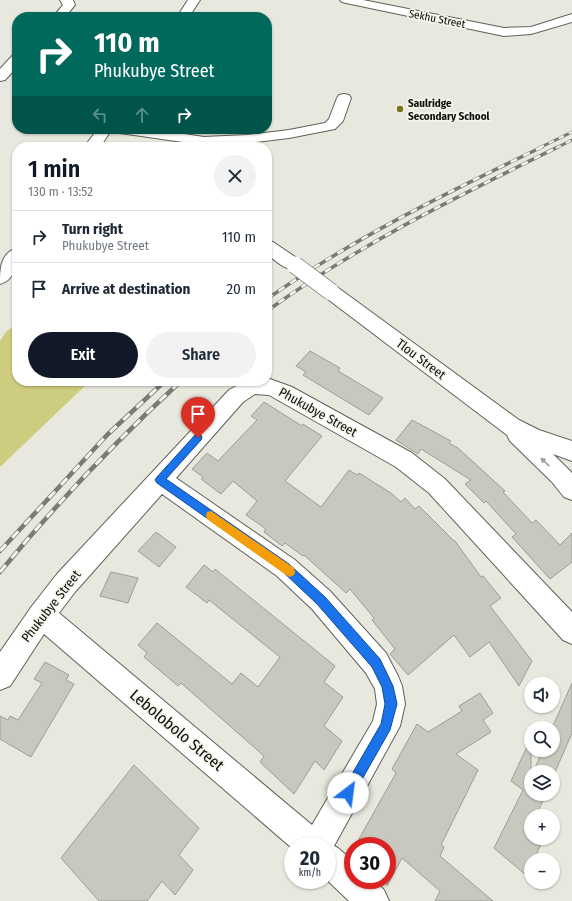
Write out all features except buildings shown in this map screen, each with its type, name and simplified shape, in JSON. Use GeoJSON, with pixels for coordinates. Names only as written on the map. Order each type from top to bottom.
{"type":"FeatureCollection","features":[{"type":"Feature","properties":{"kind":"street"},"geometry":{"type":"LineString","coordinates":[[63,12],[69,5],[66,0]]}},
{"type":"Feature","properties":{"kind":"street"},"geometry":{"type":"LineString","coordinates":[[186,12],[194,0]]}},
{"type":"Feature","properties":{"kind":"street","name":"Sekhu Street"},"geometry":{"type":"LineString","coordinates":[[346,0],[504,32],[518,33],[533,31],[572,18]]}},
{"type":"Feature","properties":{"kind":"street"},"geometry":{"type":"LineString","coordinates":[[1,75],[12,65]]}},
{"type":"Feature","properties":{"kind":"street"},"geometry":{"type":"LineString","coordinates":[[155,134],[204,141],[247,139],[289,134],[330,126],[336,121],[344,98]]}},
{"type":"Feature","properties":{"kind":"street","name":"Tlou Street"},"geometry":{"type":"LineString","coordinates":[[272,249],[295,264],[511,426]]}},
{"type":"Feature","properties":{"kind":"street"},"geometry":{"type":"LineString","coordinates":[[0,278],[12,261]]}},
{"type":"Feature","properties":{"kind":"street","name":"Phukubye Street"},"geometry":{"type":"LineString","coordinates":[[0,676],[41,615],[66,583],[236,396],[245,389],[252,386]]}},
{"type":"Feature","properties":{"kind":"street","name":"Phukubye Street"},"geometry":{"type":"LineString","coordinates":[[270,386],[404,460],[420,472],[437,486],[572,631]]}},
{"type":"Feature","properties":{"kind":"street"},"geometry":{"type":"LineString","coordinates":[[511,426],[532,437],[572,451]]}},
{"type":"Feature","properties":{"kind":"street"},"geometry":{"type":"LineString","coordinates":[[511,426],[560,475],[572,490]]}},
{"type":"Feature","properties":{"kind":"street"},"geometry":{"type":"LineString","coordinates":[[160,480],[291,572],[321,600],[376,663],[388,686],[391,704],[386,726],[322,837]]}},
{"type":"Feature","properties":{"kind":"street","name":"Lebolobolo Street"},"geometry":{"type":"LineString","coordinates":[[41,615],[302,837]]}},
{"type":"Feature","properties":{"kind":"street"},"geometry":{"type":"LineString","coordinates":[[336,867],[373,901]]}},
{"type":"Feature","properties":{"kind":"shaded area"},"geometry":{"type":"Polygon","coordinates":[[[12,327],[12,386],[85,386],[0,467],[0,341],[6,332],[12,327]]]}},
{"type":"Feature","properties":{"kind":"railway"},"geometry":{"type":"LineString","coordinates":[[539,148],[572,132]]}},
{"type":"Feature","properties":{"kind":"railway"},"geometry":{"type":"LineString","coordinates":[[558,147],[572,140]]}},
{"type":"Feature","properties":{"kind":"railway"},"geometry":{"type":"LineString","coordinates":[[272,296],[333,256],[401,217],[542,147]]}},
{"type":"Feature","properties":{"kind":"railway"},"geometry":{"type":"LineString","coordinates":[[272,308],[337,264],[373,243],[446,203],[558,147]]}},
{"type":"Feature","properties":{"kind":"railway"},"geometry":{"type":"LineString","coordinates":[[0,551],[108,434],[160,386]]}},
{"type":"Feature","properties":{"kind":"railway"},"geometry":{"type":"LineString","coordinates":[[0,572],[87,474],[176,386]]}},
{"type":"Feature","properties":{"kind":"slow traffic"},"geometry":{"type":"LineString","coordinates":[[211,515],[290,572]]}},
{"type":"Feature","properties":{"kind":"place","name":"Saulridge Secondary School"},"geometry":{"type":"Point","coordinates":[400,109]}},
{"type":"Feature","properties":{"kind":"route"},"geometry":{"type":"LineString","coordinates":[[198,438],[160,480],[286,568],[321,600],[376,663],[388,686],[391,704],[386,726],[348,793]]}}]}
